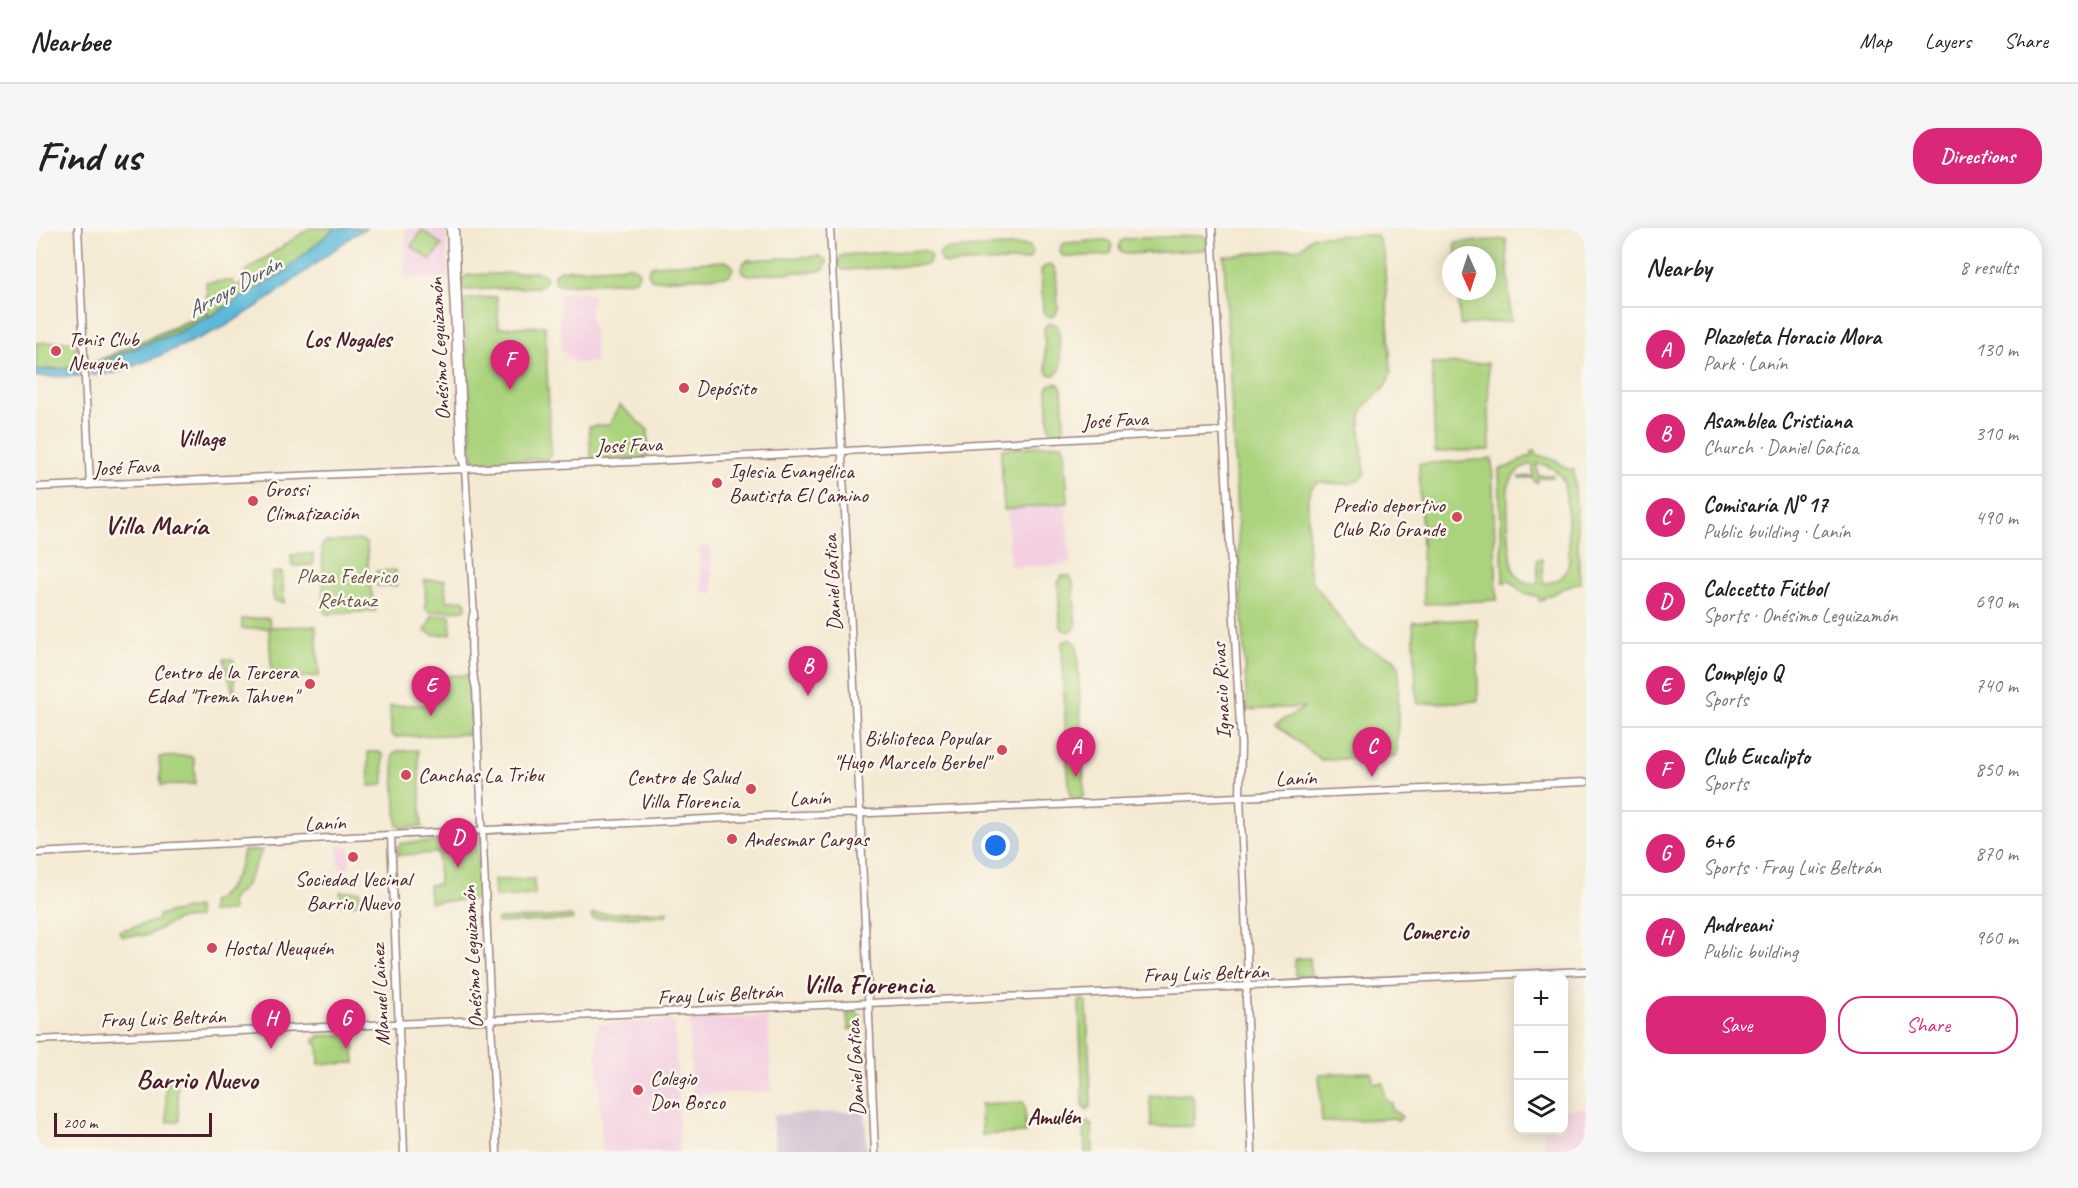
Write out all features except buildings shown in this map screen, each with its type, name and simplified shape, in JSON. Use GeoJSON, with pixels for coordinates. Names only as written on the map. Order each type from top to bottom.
{"type":"FeatureCollection","features":[{"type":"Feature","properties":{"kind":"street"},"geometry":{"type":"LineString","coordinates":[[78,228],[90,485]]}},
{"type":"Feature","properties":{"kind":"street","name":"Onésimo Leguizamón"},"geometry":{"type":"LineString","coordinates":[[450,228],[461,456],[465,468]]}},
{"type":"Feature","properties":{"kind":"street","name":"Onésimo Leguizamón"},"geometry":{"type":"LineString","coordinates":[[455,228],[497,1152]]}},
{"type":"Feature","properties":{"kind":"street","name":"Daniel Gatica"},"geometry":{"type":"LineString","coordinates":[[830,228],[875,1152]]}},
{"type":"Feature","properties":{"kind":"street","name":"Ignacio Rivas"},"geometry":{"type":"LineString","coordinates":[[1212,228],[1241,744],[1240,796],[1252,1152]]}},
{"type":"Feature","properties":{"kind":"street","name":"José Fava"},"geometry":{"type":"LineString","coordinates":[[36,487],[653,461],[1224,431]]}},
{"type":"Feature","properties":{"kind":"street","name":"Lanín"},"geometry":{"type":"LineString","coordinates":[[36,853],[483,830],[1586,782]]}},
{"type":"Feature","properties":{"kind":"street","name":"Manuel Lainez"},"geometry":{"type":"LineString","coordinates":[[391,836],[404,1152]]}},
{"type":"Feature","properties":{"kind":"street","name":"Fray Luis Beltrán"},"geometry":{"type":"LineString","coordinates":[[36,1040],[1586,971]]}},
{"type":"Feature","properties":{"kind":"shaded area"},"geometry":{"type":"Polygon","coordinates":[[[406,228],[446,228],[448,278],[404,278],[406,228]]]}},
{"type":"Feature","properties":{"kind":"shaded area"},"geometry":{"type":"Polygon","coordinates":[[[585,292],[586,295],[593,294],[590,316],[592,321],[590,322],[593,323],[596,360],[576,363],[561,350],[559,294],[585,292]]]}},
{"type":"Feature","properties":{"kind":"shaded area"},"geometry":{"type":"Polygon","coordinates":[[[1066,503],[1070,561],[1067,565],[1013,567],[1010,565],[1007,509],[1066,503]]]}},
{"type":"Feature","properties":{"kind":"shaded area"},"geometry":{"type":"Polygon","coordinates":[[[711,547],[714,592],[702,593],[699,548],[711,547]]]}},
{"type":"Feature","properties":{"kind":"shaded area"},"geometry":{"type":"Polygon","coordinates":[[[338,846],[349,846],[350,868],[339,868],[338,846]]]}},
{"type":"Feature","properties":{"kind":"shaded area","name":"Colegio Don Bosco"},"geometry":{"type":"Polygon","coordinates":[[[768,1017],[772,1091],[692,1095],[689,1020],[768,1017]]]}},
{"type":"Feature","properties":{"kind":"shaded area","name":"Colegio Don Bosco"},"geometry":{"type":"Polygon","coordinates":[[[671,1021],[675,1025],[680,1152],[602,1152],[596,1028],[599,1024],[671,1021]]]}},
{"type":"Feature","properties":{"kind":"shaded area"},"geometry":{"type":"Polygon","coordinates":[[[1586,1108],[1586,1152],[1545,1152],[1544,1134],[1568,1134],[1568,1109],[1586,1108]]]}},
{"type":"Feature","properties":{"kind":"shaded area"},"geometry":{"type":"Polygon","coordinates":[[[865,1111],[867,1152],[775,1152],[773,1115],[865,1111]]]}},
{"type":"Feature","properties":{"kind":"green space"},"geometry":{"type":"Polygon","coordinates":[[[310,228],[335,228],[284,272],[208,318],[206,282],[233,281],[235,285],[241,285],[247,270],[310,228]]]}},
{"type":"Feature","properties":{"kind":"green space"},"geometry":{"type":"Polygon","coordinates":[[[422,230],[442,245],[431,260],[411,246],[422,230]]]}},
{"type":"Feature","properties":{"kind":"green space"},"geometry":{"type":"Polygon","coordinates":[[[1201,235],[1207,238],[1208,247],[1202,250],[1127,254],[1122,253],[1119,248],[1121,241],[1126,239],[1201,235]]]}},
{"type":"Feature","properties":{"kind":"green space"},"geometry":{"type":"Polygon","coordinates":[[[1377,235],[1384,254],[1391,371],[1384,388],[1364,408],[1360,421],[1365,473],[1351,483],[1317,482],[1311,489],[1308,497],[1308,565],[1312,581],[1360,645],[1393,658],[1399,666],[1397,756],[1321,760],[1276,724],[1305,707],[1247,710],[1224,256],[1301,248],[1313,236],[1377,235]]]}},
{"type":"Feature","properties":{"kind":"green space"},"geometry":{"type":"Polygon","coordinates":[[[1506,239],[1511,321],[1460,325],[1459,300],[1496,300],[1496,246],[1455,246],[1455,243],[1506,239]]]}},
{"type":"Feature","properties":{"kind":"green space"},"geometry":{"type":"Polygon","coordinates":[[[1109,241],[1112,245],[1111,252],[1107,255],[1068,257],[1063,256],[1060,252],[1061,246],[1065,243],[1109,241]]]}},
{"type":"Feature","properties":{"kind":"green space"},"geometry":{"type":"Polygon","coordinates":[[[1030,246],[1033,252],[1026,260],[947,264],[939,257],[940,253],[946,249],[1030,246]]]}},
{"type":"Feature","properties":{"kind":"green space"},"geometry":{"type":"Polygon","coordinates":[[[923,250],[931,257],[928,264],[924,265],[845,270],[838,264],[840,257],[844,255],[923,250]]]}},
{"type":"Feature","properties":{"kind":"green space"},"geometry":{"type":"Polygon","coordinates":[[[819,256],[827,263],[824,269],[819,271],[749,275],[742,269],[744,262],[748,260],[819,256]]]}},
{"type":"Feature","properties":{"kind":"green space"},"geometry":{"type":"Polygon","coordinates":[[[725,261],[733,268],[730,275],[726,276],[656,280],[651,279],[648,274],[650,267],[655,265],[725,261]]]}},
{"type":"Feature","properties":{"kind":"green space"},"geometry":{"type":"Polygon","coordinates":[[[1049,265],[1054,267],[1056,272],[1058,309],[1055,315],[1050,317],[1043,312],[1041,272],[1042,268],[1049,265]]]}},
{"type":"Feature","properties":{"kind":"green space"},"geometry":{"type":"Polygon","coordinates":[[[631,266],[639,273],[636,280],[561,285],[556,284],[554,279],[554,274],[561,270],[631,266]]]}},
{"type":"Feature","properties":{"kind":"green space"},"geometry":{"type":"Polygon","coordinates":[[[537,272],[544,274],[546,279],[543,285],[538,287],[468,290],[463,289],[461,284],[461,279],[468,275],[537,272]]]}},
{"type":"Feature","properties":{"kind":"green space"},"geometry":{"type":"Polygon","coordinates":[[[497,297],[499,328],[545,326],[551,454],[547,459],[476,462],[472,456],[464,303],[467,299],[497,297]]]}},
{"type":"Feature","properties":{"kind":"green space"},"geometry":{"type":"Polygon","coordinates":[[[207,312],[208,318],[176,334],[90,367],[92,363],[207,312]]]}},
{"type":"Feature","properties":{"kind":"green space"},"geometry":{"type":"Polygon","coordinates":[[[1050,323],[1057,325],[1059,330],[1061,369],[1054,375],[1049,374],[1046,368],[1044,331],[1045,326],[1050,323]]]}},
{"type":"Feature","properties":{"kind":"green space","name":"Tenis Club Neuquén"},"geometry":{"type":"Polygon","coordinates":[[[76,341],[77,368],[36,370],[36,343],[76,341]]]}},
{"type":"Feature","properties":{"kind":"green space"},"geometry":{"type":"Polygon","coordinates":[[[1488,363],[1490,450],[1435,452],[1432,364],[1488,363]]]}},
{"type":"Feature","properties":{"kind":"green space"},"geometry":{"type":"Polygon","coordinates":[[[1056,383],[1062,390],[1064,427],[1061,433],[1057,434],[1051,432],[1049,427],[1047,390],[1049,385],[1056,383]]]}},
{"type":"Feature","properties":{"kind":"green space"},"geometry":{"type":"Polygon","coordinates":[[[620,405],[648,430],[648,455],[643,458],[591,460],[589,426],[609,425],[620,405]]]}},
{"type":"Feature","properties":{"kind":"green space"},"geometry":{"type":"Polygon","coordinates":[[[1062,444],[1065,449],[1068,503],[1004,510],[1002,449],[1062,444]]]}},
{"type":"Feature","properties":{"kind":"green space"},"geometry":{"type":"Polygon","coordinates":[[[1532,451],[1536,451],[1537,455],[1556,460],[1567,469],[1574,469],[1580,583],[1575,583],[1539,601],[1539,597],[1524,593],[1509,581],[1503,582],[1499,469],[1532,456],[1532,451]],[[1533,464],[1524,467],[1517,472],[1508,488],[1510,548],[1514,570],[1521,580],[1538,583],[1537,559],[1542,559],[1543,583],[1548,583],[1557,580],[1566,572],[1569,562],[1566,497],[1563,481],[1552,468],[1537,464],[1538,475],[1553,475],[1553,477],[1538,478],[1538,482],[1534,482],[1533,478],[1519,478],[1533,476],[1533,464]]]}},
{"type":"Feature","properties":{"kind":"green space","name":"Predio deportivo Club Río Grande"},"geometry":{"type":"Polygon","coordinates":[[[1492,459],[1497,600],[1424,604],[1419,464],[1492,459]]]}},
{"type":"Feature","properties":{"kind":"green space","name":"Plaza Federico Rehtanz"},"geometry":{"type":"Polygon","coordinates":[[[362,540],[367,544],[369,582],[376,611],[326,614],[322,544],[362,540]]]}},
{"type":"Feature","properties":{"kind":"green space"},"geometry":{"type":"Polygon","coordinates":[[[313,554],[313,565],[292,566],[291,555],[313,554]]]}},
{"type":"Feature","properties":{"kind":"green space"},"geometry":{"type":"Polygon","coordinates":[[[396,570],[396,586],[377,586],[376,571],[396,570]]]}},
{"type":"Feature","properties":{"kind":"green space"},"geometry":{"type":"Polygon","coordinates":[[[282,572],[284,603],[273,600],[272,573],[282,572]]]}},
{"type":"Feature","properties":{"kind":"green space"},"geometry":{"type":"Polygon","coordinates":[[[1062,576],[1069,576],[1073,582],[1076,626],[1069,632],[1062,629],[1060,624],[1058,583],[1062,576]]]}},
{"type":"Feature","properties":{"kind":"green space"},"geometry":{"type":"Polygon","coordinates":[[[425,580],[445,580],[446,601],[465,600],[466,608],[429,612],[426,609],[425,580]]]}},
{"type":"Feature","properties":{"kind":"green space"},"geometry":{"type":"Polygon","coordinates":[[[450,615],[451,634],[434,635],[425,631],[432,616],[450,615]]]}},
{"type":"Feature","properties":{"kind":"green space"},"geometry":{"type":"Polygon","coordinates":[[[269,618],[270,627],[316,626],[319,676],[272,679],[269,628],[242,629],[242,619],[269,618]]]}},
{"type":"Feature","properties":{"kind":"green space"},"geometry":{"type":"Polygon","coordinates":[[[1477,619],[1478,701],[1417,704],[1413,622],[1477,619]]]}},
{"type":"Feature","properties":{"kind":"green space"},"geometry":{"type":"Polygon","coordinates":[[[1070,639],[1077,645],[1082,742],[1075,750],[1068,747],[1066,742],[1062,646],[1063,642],[1070,639]]]}},
{"type":"Feature","properties":{"kind":"green space"},"geometry":{"type":"Polygon","coordinates":[[[224,659],[234,661],[235,700],[224,659]]]}},
{"type":"Feature","properties":{"kind":"green space"},"geometry":{"type":"Polygon","coordinates":[[[469,675],[472,731],[469,734],[394,737],[391,735],[390,706],[437,704],[436,676],[469,675]]]}},
{"type":"Feature","properties":{"kind":"green space","name":"Canchas La Tribu"},"geometry":{"type":"Polygon","coordinates":[[[418,750],[422,827],[401,828],[397,824],[393,755],[397,751],[418,750]]]}},
{"type":"Feature","properties":{"kind":"green space"},"geometry":{"type":"Polygon","coordinates":[[[368,752],[379,752],[383,755],[384,782],[382,785],[369,786],[368,752]]]}},
{"type":"Feature","properties":{"kind":"green space"},"geometry":{"type":"Polygon","coordinates":[[[1076,755],[1083,761],[1084,796],[1078,800],[1073,799],[1070,795],[1067,762],[1069,758],[1076,755]]]}},
{"type":"Feature","properties":{"kind":"green space"},"geometry":{"type":"Polygon","coordinates":[[[188,756],[194,760],[195,784],[161,785],[159,757],[188,756]]]}},
{"type":"Feature","properties":{"kind":"green space"},"geometry":{"type":"Polygon","coordinates":[[[474,840],[477,843],[480,899],[430,902],[429,885],[439,884],[438,853],[398,855],[398,846],[401,843],[474,840]]]}},
{"type":"Feature","properties":{"kind":"green space"},"geometry":{"type":"Polygon","coordinates":[[[262,850],[245,886],[231,900],[232,911],[211,912],[211,903],[224,893],[233,881],[243,851],[262,850]]]}},
{"type":"Feature","properties":{"kind":"green space"},"geometry":{"type":"Polygon","coordinates":[[[534,879],[535,895],[495,897],[494,880],[534,879]]]}},
{"type":"Feature","properties":{"kind":"green space"},"geometry":{"type":"Polygon","coordinates":[[[360,891],[361,904],[341,905],[340,892],[360,891]]]}},
{"type":"Feature","properties":{"kind":"green space"},"geometry":{"type":"Polygon","coordinates":[[[197,907],[198,918],[178,919],[148,935],[122,936],[119,931],[158,920],[158,915],[197,907]]]}},
{"type":"Feature","properties":{"kind":"green space"},"geometry":{"type":"Polygon","coordinates":[[[666,911],[668,913],[666,915],[593,919],[591,917],[593,914],[666,911]]]}},
{"type":"Feature","properties":{"kind":"green space"},"geometry":{"type":"Polygon","coordinates":[[[570,916],[573,918],[571,920],[498,923],[496,921],[498,919],[570,916]]]}},
{"type":"Feature","properties":{"kind":"green space"},"geometry":{"type":"Polygon","coordinates":[[[1310,958],[1311,976],[1295,976],[1295,959],[1310,958]]]}},
{"type":"Feature","properties":{"kind":"green space"},"geometry":{"type":"Polygon","coordinates":[[[1080,1000],[1087,1003],[1091,1105],[1087,1110],[1083,1106],[1080,1000]]]}},
{"type":"Feature","properties":{"kind":"green space"},"geometry":{"type":"Polygon","coordinates":[[[857,1012],[862,1017],[862,1029],[848,1029],[847,1013],[857,1012]]]}},
{"type":"Feature","properties":{"kind":"green space"},"geometry":{"type":"Polygon","coordinates":[[[353,1034],[355,1063],[319,1064],[318,1043],[314,1043],[314,1039],[318,1039],[318,1036],[353,1034]]]}},
{"type":"Feature","properties":{"kind":"green space"},"geometry":{"type":"Polygon","coordinates":[[[1372,1072],[1373,1083],[1383,1083],[1384,1097],[1392,1104],[1392,1110],[1402,1117],[1398,1121],[1395,1118],[1322,1122],[1319,1074],[1372,1072]]]}},
{"type":"Feature","properties":{"kind":"green space"},"geometry":{"type":"Polygon","coordinates":[[[177,1081],[179,1121],[167,1122],[165,1082],[177,1081]]]}},
{"type":"Feature","properties":{"kind":"green space"},"geometry":{"type":"Polygon","coordinates":[[[1191,1094],[1195,1110],[1193,1126],[1151,1127],[1150,1096],[1191,1094]]]}},
{"type":"Feature","properties":{"kind":"green space"},"geometry":{"type":"Polygon","coordinates":[[[1023,1102],[1025,1133],[982,1135],[981,1104],[1023,1102]]]}},
{"type":"Feature","properties":{"kind":"green space"},"geometry":{"type":"Polygon","coordinates":[[[1087,1122],[1092,1125],[1093,1152],[1085,1152],[1084,1125],[1087,1122]]]}},
{"type":"Feature","properties":{"kind":"water"},"geometry":{"type":"Polygon","coordinates":[[[335,228],[366,228],[269,299],[224,327],[115,373],[91,375],[90,367],[176,334],[284,272],[335,228]]]}},
{"type":"Feature","properties":{"kind":"water"},"geometry":{"type":"Polygon","coordinates":[[[79,368],[79,376],[36,377],[36,370],[79,368]]]}},
{"type":"Feature","properties":{"kind":"place","name":"Tenis Club Neuquén"},"geometry":{"type":"Point","coordinates":[56,351]}},
{"type":"Feature","properties":{"kind":"place","name":"Depósito"},"geometry":{"type":"Point","coordinates":[684,388]}},
{"type":"Feature","properties":{"kind":"place","name":"Club Eucalipto"},"geometry":{"type":"Point","coordinates":[510,390]}},
{"type":"Feature","properties":{"kind":"place","name":"Iglesia Evangélica Bautista El Camino"},"geometry":{"type":"Point","coordinates":[717,483]}},
{"type":"Feature","properties":{"kind":"place","name":"Grossi Climatización"},"geometry":{"type":"Point","coordinates":[253,501]}},
{"type":"Feature","properties":{"kind":"place","name":"Predio deportivo Club Río Grande"},"geometry":{"type":"Point","coordinates":[1457,517]}},
{"type":"Feature","properties":{"kind":"place","name":"Centro de la Tercera Edad \"Tremn Tahuen\""},"geometry":{"type":"Point","coordinates":[310,684]}},
{"type":"Feature","properties":{"kind":"place","name":"Asamblea Cristiana"},"geometry":{"type":"Point","coordinates":[808,696]}},
{"type":"Feature","properties":{"kind":"place","name":"Complejo Q"},"geometry":{"type":"Point","coordinates":[431,716]}},
{"type":"Feature","properties":{"kind":"place","name":"Biblioteca Popular \"Hugo Marcelo Berbel\""},"geometry":{"type":"Point","coordinates":[1002,750]}},
{"type":"Feature","properties":{"kind":"place","name":"Canchas La Tribu"},"geometry":{"type":"Point","coordinates":[406,775]}},
{"type":"Feature","properties":{"kind":"place","name":"Plazoleta Horacio Mora"},"geometry":{"type":"Point","coordinates":[1076,777]}},
{"type":"Feature","properties":{"kind":"place","name":"Comisaría N° 17"},"geometry":{"type":"Point","coordinates":[1372,777]}},
{"type":"Feature","properties":{"kind":"place","name":"Centro de Salud Villa Florencia"},"geometry":{"type":"Point","coordinates":[751,789]}},
{"type":"Feature","properties":{"kind":"place","name":"Andesmar Cargas"},"geometry":{"type":"Point","coordinates":[732,839]}},
{"type":"Feature","properties":{"kind":"place","name":"Sociedad Vecinal Barrio Nuevo"},"geometry":{"type":"Point","coordinates":[353,857]}},
{"type":"Feature","properties":{"kind":"place","name":"Calccetto Fútbol"},"geometry":{"type":"Point","coordinates":[458,868]}},
{"type":"Feature","properties":{"kind":"place","name":"Hostal Neuquén"},"geometry":{"type":"Point","coordinates":[212,948]}},
{"type":"Feature","properties":{"kind":"place","name":"Andreani"},"geometry":{"type":"Point","coordinates":[271,1049]}},
{"type":"Feature","properties":{"kind":"place","name":"6+6"},"geometry":{"type":"Point","coordinates":[346,1049]}},
{"type":"Feature","properties":{"kind":"place","name":"Colegio Don Bosco"},"geometry":{"type":"Point","coordinates":[638,1090]}},
{"type":"Feature","properties":{"kind":"district","name":"Los Nogales"},"geometry":{"type":"Point","coordinates":[348,340]}},
{"type":"Feature","properties":{"kind":"district","name":"Village"},"geometry":{"type":"Point","coordinates":[201,439]}},
{"type":"Feature","properties":{"kind":"district","name":"Villa María"},"geometry":{"type":"Point","coordinates":[156,525]}},
{"type":"Feature","properties":{"kind":"district","name":"Comercio"},"geometry":{"type":"Point","coordinates":[1435,932]}},
{"type":"Feature","properties":{"kind":"district","name":"Villa Florencia"},"geometry":{"type":"Point","coordinates":[868,984]}},
{"type":"Feature","properties":{"kind":"district","name":"Barrio Nuevo"},"geometry":{"type":"Point","coordinates":[197,1079]}},
{"type":"Feature","properties":{"kind":"district","name":"Amulén"},"geometry":{"type":"Point","coordinates":[1054,1117]}},
{"type":"Feature","properties":{"kind":"water label","name":"Arroyo Durán"},"geometry":{"type":"Point","coordinates":[234,287]}}]}
